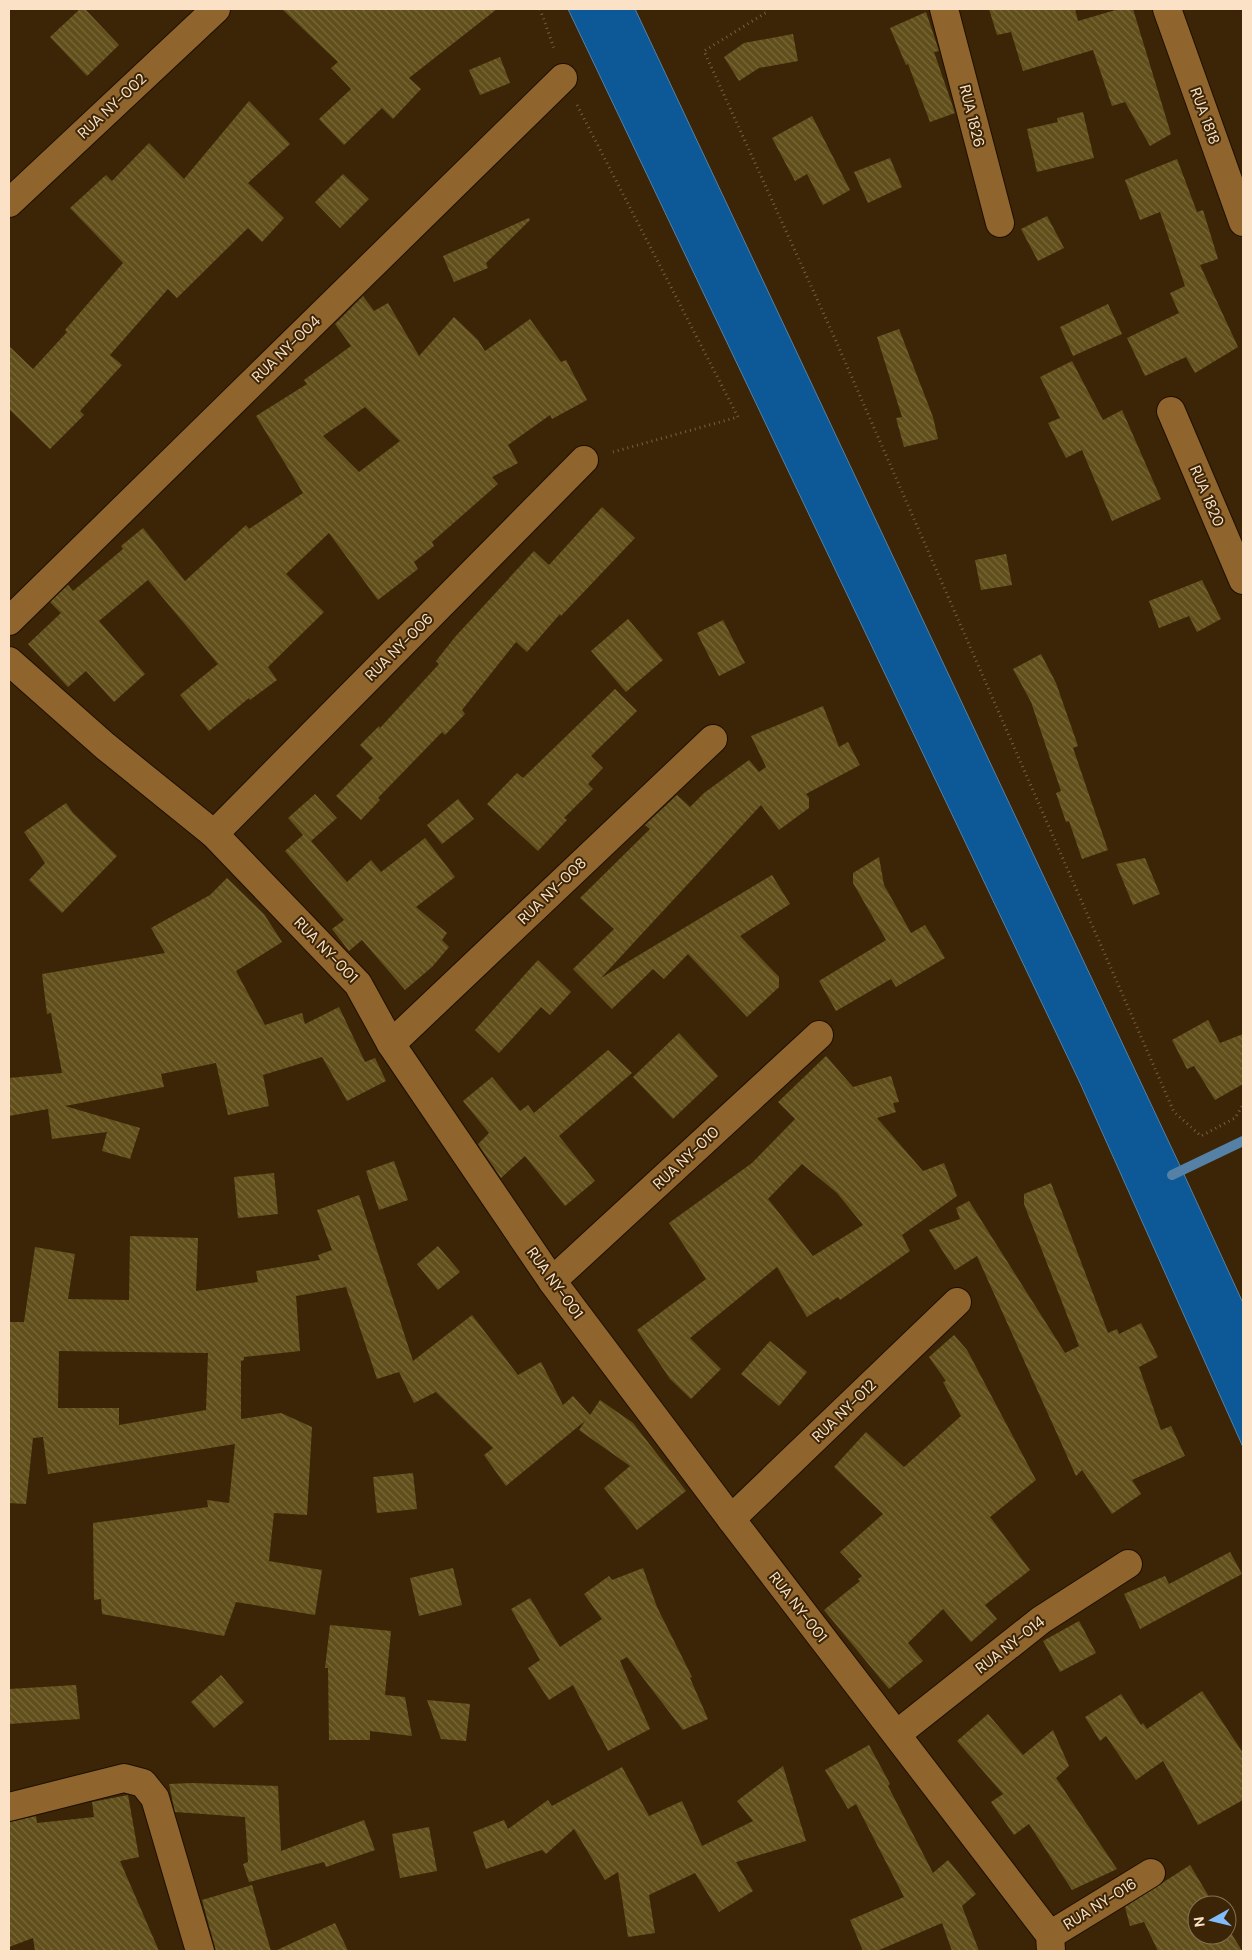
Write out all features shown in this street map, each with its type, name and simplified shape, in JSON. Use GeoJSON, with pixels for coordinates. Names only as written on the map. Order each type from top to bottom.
{"type":"FeatureCollection","features":[{"type":"Feature","properties":{"kind":"street","name":"RUA NY-002"},"geometry":{"type":"LineString","coordinates":[[9,203],[216,9]]}},
{"type":"Feature","properties":{"kind":"street","name":"RUA 1826"},"geometry":{"type":"LineString","coordinates":[[944,9],[1000,223]]}},
{"type":"Feature","properties":{"kind":"street","name":"RUA 1818"},"geometry":{"type":"LineString","coordinates":[[1167,9],[1243,222]]}},
{"type":"Feature","properties":{"kind":"street","name":"RUA NY-004"},"geometry":{"type":"LineString","coordinates":[[9,621],[563,78]]}},
{"type":"Feature","properties":{"kind":"street","name":"RUA 1820"},"geometry":{"type":"LineString","coordinates":[[1171,412],[1233,529],[1243,580]]}},
{"type":"Feature","properties":{"kind":"street","name":"RUA NY-006"},"geometry":{"type":"LineString","coordinates":[[214,834],[584,460]]}},
{"type":"Feature","properties":{"kind":"street","name":"RUA NY-001"},"geometry":{"type":"LineString","coordinates":[[9,661],[105,746],[214,834],[358,984],[391,1044],[552,1281],[731,1519],[897,1734],[1051,1943]]}},
{"type":"Feature","properties":{"kind":"street","name":"RUA NY-008"},"geometry":{"type":"LineString","coordinates":[[391,1044],[713,738]]}},
{"type":"Feature","properties":{"kind":"street","name":"RUA NY-010"},"geometry":{"type":"LineString","coordinates":[[552,1281],[819,1035]]}},
{"type":"Feature","properties":{"kind":"street","name":"RUA NY-012"},"geometry":{"type":"LineString","coordinates":[[731,1519],[957,1302]]}},
{"type":"Feature","properties":{"kind":"street","name":"RUA NY-014"},"geometry":{"type":"LineString","coordinates":[[897,1734],[1041,1620],[1128,1564]]}},
{"type":"Feature","properties":{"kind":"street"},"geometry":{"type":"LineString","coordinates":[[9,1807],[124,1778],[143,1783],[155,1798],[200,1951]]}},
{"type":"Feature","properties":{"kind":"street","name":"RUA NY-016"},"geometry":{"type":"LineString","coordinates":[[1051,1943],[1151,1873]]}},
{"type":"Feature","properties":{"kind":"path"},"geometry":{"type":"LineString","coordinates":[[540,9],[563,78],[738,417],[584,460]]}},
{"type":"Feature","properties":{"kind":"path"},"geometry":{"type":"LineString","coordinates":[[766,9],[767,12],[704,51],[836,341],[1174,1112],[1201,1136],[1234,1118],[1243,1105]]}},
{"type":"Feature","properties":{"kind":"water"},"geometry":{"type":"Polygon","coordinates":[[[568,9],[635,9],[1182,1170],[1243,1303],[1243,1447],[1081,1085],[568,9]]]}},
{"type":"Feature","properties":{"kind":"building"},"geometry":{"type":"Polygon","coordinates":[[[80,9],[85,9],[119,45],[87,76],[50,37],[80,9]]]}},
{"type":"Feature","properties":{"kind":"building"},"geometry":{"type":"Polygon","coordinates":[[[282,9],[497,9],[409,78],[421,89],[393,119],[382,108],[344,145],[319,119],[351,89],[331,68],[338,62],[282,9]]]}},
{"type":"Feature","properties":{"kind":"building"},"geometry":{"type":"Polygon","coordinates":[[[989,9],[1075,9],[1078,21],[1119,9],[1133,9],[1171,134],[1150,146],[1125,102],[1112,106],[1093,50],[1023,71],[1011,32],[997,35],[989,9]]]}},
{"type":"Feature","properties":{"kind":"building"},"geometry":{"type":"Polygon","coordinates":[[[926,12],[939,51],[934,52],[955,113],[930,122],[908,64],[906,65],[890,28],[926,12]]]}},
{"type":"Feature","properties":{"kind":"building"},"geometry":{"type":"Polygon","coordinates":[[[793,34],[798,61],[759,68],[739,81],[724,57],[744,43],[793,34]]]}},
{"type":"Feature","properties":{"kind":"building"},"geometry":{"type":"Polygon","coordinates":[[[500,57],[510,83],[480,95],[469,70],[500,57]]]}},
{"type":"Feature","properties":{"kind":"building"},"geometry":{"type":"Polygon","coordinates":[[[249,101],[290,144],[248,183],[284,218],[262,242],[248,228],[177,298],[168,289],[110,355],[122,365],[80,411],[84,415],[50,449],[9,409],[9,346],[33,369],[67,332],[65,330],[123,263],[70,208],[106,175],[112,181],[149,143],[184,179],[249,101]]]}},
{"type":"Feature","properties":{"kind":"building"},"geometry":{"type":"Polygon","coordinates":[[[1083,112],[1094,158],[1037,172],[1027,129],[1058,122],[1057,118],[1083,112]]]}},
{"type":"Feature","properties":{"kind":"building"},"geometry":{"type":"Polygon","coordinates":[[[812,116],[850,190],[823,205],[807,174],[795,181],[772,138],[812,116]]]}},
{"type":"Feature","properties":{"kind":"building"},"geometry":{"type":"Polygon","coordinates":[[[890,158],[902,187],[868,203],[854,172],[890,158]]]}},
{"type":"Feature","properties":{"kind":"building"},"geometry":{"type":"Polygon","coordinates":[[[1177,159],[1197,212],[1203,210],[1218,259],[1200,265],[1238,347],[1195,373],[1186,357],[1145,376],[1127,338],[1179,313],[1170,293],[1185,286],[1160,212],[1140,220],[1125,180],[1177,159]]]}},
{"type":"Feature","properties":{"kind":"building"},"geometry":{"type":"Polygon","coordinates":[[[343,174],[369,199],[340,228],[315,202],[343,174]]]}},
{"type":"Feature","properties":{"kind":"building"},"geometry":{"type":"Polygon","coordinates":[[[1047,216],[1064,248],[1038,261],[1021,229],[1047,216]]]}},
{"type":"Feature","properties":{"kind":"building"},"geometry":{"type":"Polygon","coordinates":[[[529,218],[530,220],[486,263],[488,268],[454,282],[443,256],[529,218]]]}},
{"type":"Feature","properties":{"kind":"building"},"geometry":{"type":"Polygon","coordinates":[[[363,296],[374,311],[388,303],[419,356],[454,317],[478,340],[485,351],[530,319],[561,362],[566,360],[587,400],[552,419],[550,415],[508,445],[518,463],[492,477],[498,484],[432,542],[434,546],[414,562],[418,569],[378,600],[329,533],[286,574],[324,612],[268,667],[277,680],[250,700],[249,698],[209,731],[180,695],[218,664],[148,580],[99,621],[145,674],[114,702],[86,671],[68,687],[28,644],[61,613],[50,602],[68,585],[73,591],[123,549],[121,546],[143,528],[185,581],[246,525],[249,529],[303,493],[256,416],[307,384],[304,380],[351,346],[335,324],[363,296]],[[365,407],[323,436],[359,472],[400,441],[365,407]]]}},
{"type":"Feature","properties":{"kind":"building"},"geometry":{"type":"Polygon","coordinates":[[[1108,304],[1122,334],[1073,356],[1060,327],[1108,304]]]}},
{"type":"Feature","properties":{"kind":"building"},"geometry":{"type":"Polygon","coordinates":[[[899,329],[933,417],[938,439],[904,447],[896,418],[902,417],[877,337],[899,329]]]}},
{"type":"Feature","properties":{"kind":"building"},"geometry":{"type":"Polygon","coordinates":[[[1072,361],[1103,420],[1122,410],[1161,499],[1112,521],[1082,450],[1066,458],[1048,423],[1060,418],[1040,377],[1072,361]]]}},
{"type":"Feature","properties":{"kind":"building"},"geometry":{"type":"Polygon","coordinates":[[[602,507],[635,538],[561,616],[560,614],[527,652],[516,642],[462,710],[465,714],[445,735],[442,732],[378,798],[380,800],[361,820],[336,796],[373,758],[360,745],[379,726],[380,728],[439,664],[436,661],[455,637],[534,551],[549,565],[602,507]]]}},
{"type":"Feature","properties":{"kind":"building"},"geometry":{"type":"Polygon","coordinates":[[[1006,554],[1012,585],[981,590],[975,560],[1006,554]]]}},
{"type":"Feature","properties":{"kind":"building"},"geometry":{"type":"Polygon","coordinates":[[[1202,580],[1221,619],[1197,632],[1189,616],[1159,628],[1149,601],[1202,580]]]}},
{"type":"Feature","properties":{"kind":"building"},"geometry":{"type":"Polygon","coordinates":[[[628,619],[663,660],[626,692],[591,651],[628,619]]]}},
{"type":"Feature","properties":{"kind":"building"},"geometry":{"type":"Polygon","coordinates":[[[723,620],[745,663],[719,676],[697,633],[723,620]]]}},
{"type":"Feature","properties":{"kind":"building"},"geometry":{"type":"Polygon","coordinates":[[[1041,654],[1056,683],[1078,746],[1073,748],[1108,850],[1082,859],[1069,821],[1066,822],[1056,793],[1061,791],[1031,702],[1013,669],[1041,654]]]}},
{"type":"Feature","properties":{"kind":"building"},"geometry":{"type":"Polygon","coordinates":[[[615,689],[637,711],[591,756],[603,768],[588,784],[593,789],[564,818],[567,820],[538,851],[487,804],[517,773],[523,778],[615,689]]]}},
{"type":"Feature","properties":{"kind":"building"},"geometry":{"type":"Polygon","coordinates":[[[823,706],[839,747],[848,742],[860,765],[806,794],[809,798],[809,808],[779,830],[761,805],[601,978],[772,875],[790,904],[740,936],[779,977],[779,987],[747,1017],[688,954],[664,979],[653,969],[612,1009],[573,969],[614,929],[580,898],[650,829],[645,825],[677,795],[690,807],[704,793],[749,760],[759,772],[766,767],[751,736],[823,706]]]}},
{"type":"Feature","properties":{"kind":"building"},"geometry":{"type":"Polygon","coordinates":[[[315,794],[337,818],[311,841],[347,882],[371,860],[381,872],[425,838],[455,877],[416,907],[447,933],[442,940],[449,947],[432,967],[405,990],[362,940],[349,951],[332,929],[344,920],[285,851],[303,835],[288,818],[315,794]]]}},
{"type":"Feature","properties":{"kind":"building"},"geometry":{"type":"Polygon","coordinates":[[[458,799],[474,819],[442,844],[427,825],[458,799]]]}},
{"type":"Feature","properties":{"kind":"building"},"geometry":{"type":"Polygon","coordinates":[[[66,803],[73,813],[117,856],[62,913],[29,880],[45,863],[24,832],[66,803]]]}},
{"type":"Feature","properties":{"kind":"building"},"geometry":{"type":"Polygon","coordinates":[[[879,857],[884,885],[911,933],[925,925],[945,958],[896,987],[891,979],[836,1011],[819,981],[886,940],[853,883],[853,873],[879,857]]]}},
{"type":"Feature","properties":{"kind":"building"},"geometry":{"type":"Polygon","coordinates":[[[1145,858],[1160,894],[1133,905],[1116,864],[1145,858]]]}},
{"type":"Feature","properties":{"kind":"building"},"geometry":{"type":"Polygon","coordinates":[[[227,878],[264,914],[282,942],[236,971],[265,1025],[302,1013],[305,1024],[339,1007],[365,1062],[375,1058],[386,1081],[347,1101],[322,1057],[263,1075],[269,1106],[228,1115],[216,1063],[161,1074],[164,1087],[65,1106],[140,1128],[130,1159],[102,1151],[107,1132],[52,1139],[48,1109],[9,1116],[9,1078],[62,1073],[51,1013],[47,1014],[42,974],[165,953],[151,928],[210,895],[227,878]]]}},
{"type":"Feature","properties":{"kind":"building"},"geometry":{"type":"Polygon","coordinates":[[[538,960],[571,992],[550,1015],[541,1007],[499,1053],[475,1030],[538,960]]]}},
{"type":"Feature","properties":{"kind":"building"},"geometry":{"type":"Polygon","coordinates":[[[1208,1020],[1220,1043],[1243,1034],[1243,1084],[1215,1100],[1194,1066],[1187,1069],[1172,1040],[1208,1020]]]}},
{"type":"Feature","properties":{"kind":"building"},"geometry":{"type":"Polygon","coordinates":[[[679,1033],[718,1076],[673,1119],[633,1077],[679,1033]]]}},
{"type":"Feature","properties":{"kind":"building"},"geometry":{"type":"Polygon","coordinates":[[[608,1050],[632,1073],[559,1136],[595,1181],[565,1206],[525,1156],[501,1178],[478,1144],[489,1133],[463,1101],[492,1077],[520,1111],[528,1105],[534,1113],[608,1050]]]}},
{"type":"Feature","properties":{"kind":"building"},"geometry":{"type":"Polygon","coordinates":[[[826,1056],[853,1087],[891,1076],[899,1102],[893,1103],[896,1112],[877,1118],[923,1171],[944,1163],[957,1196],[902,1235],[910,1251],[840,1300],[838,1297],[807,1317],[777,1267],[690,1338],[721,1369],[691,1399],[670,1379],[637,1330],[706,1279],[669,1223],[752,1163],[795,1119],[778,1102],[826,1056]],[[802,1164],[768,1199],[813,1256],[863,1225],[837,1193],[802,1164]]]}},
{"type":"Feature","properties":{"kind":"building"},"geometry":{"type":"Polygon","coordinates":[[[394,1161],[408,1200],[379,1210],[366,1171],[394,1161]]]}},
{"type":"Feature","properties":{"kind":"building"},"geometry":{"type":"Polygon","coordinates":[[[274,1173],[278,1214],[238,1218],[234,1177],[274,1173]]]}},
{"type":"Feature","properties":{"kind":"building"},"geometry":{"type":"Polygon","coordinates":[[[1051,1183],[1108,1333],[1117,1329],[1119,1334],[1141,1323],[1158,1357],[1139,1367],[1161,1430],[1171,1426],[1185,1456],[1132,1480],[1141,1494],[1112,1514],[1082,1470],[1076,1476],[977,1256],[955,1270],[929,1230],[960,1219],[956,1208],[969,1201],[1065,1353],[1079,1346],[1024,1204],[1024,1194],[1051,1183]]]}},
{"type":"Feature","properties":{"kind":"building"},"geometry":{"type":"Polygon","coordinates":[[[359,1195],[413,1361],[472,1315],[518,1375],[541,1362],[563,1405],[573,1396],[590,1415],[600,1400],[633,1423],[686,1491],[637,1530],[604,1488],[630,1466],[579,1430],[585,1421],[506,1486],[484,1455],[493,1448],[436,1392],[414,1403],[399,1372],[377,1379],[346,1287],[296,1296],[300,1351],[244,1357],[244,1360],[241,1361],[241,1419],[281,1413],[312,1427],[307,1515],[274,1513],[269,1561],[322,1570],[315,1615],[236,1602],[224,1636],[102,1614],[101,1599],[94,1600],[93,1523],[208,1507],[207,1500],[229,1503],[235,1444],[48,1474],[43,1437],[33,1438],[26,1504],[9,1503],[9,1322],[24,1322],[35,1247],[75,1254],[68,1299],[129,1300],[130,1236],[198,1238],[196,1291],[258,1282],[256,1271],[320,1260],[318,1255],[332,1250],[317,1210],[359,1195]],[[59,1351],[58,1408],[119,1408],[119,1425],[206,1410],[208,1353],[59,1351]]]}},
{"type":"Feature","properties":{"kind":"building"},"geometry":{"type":"Polygon","coordinates":[[[438,1246],[460,1272],[438,1290],[417,1264],[438,1246]]]}},
{"type":"Feature","properties":{"kind":"building"},"geometry":{"type":"Polygon","coordinates":[[[954,1335],[967,1350],[1036,1480],[990,1517],[1030,1570],[985,1605],[997,1619],[971,1642],[943,1609],[908,1643],[923,1661],[889,1689],[824,1610],[860,1581],[858,1579],[862,1576],[840,1552],[883,1514],[834,1467],[866,1432],[904,1467],[961,1416],[943,1382],[946,1381],[929,1357],[954,1335]]]}},
{"type":"Feature","properties":{"kind":"building"},"geometry":{"type":"Polygon","coordinates":[[[770,1341],[807,1372],[779,1406],[741,1374],[770,1341]]]}},
{"type":"Feature","properties":{"kind":"building"},"geometry":{"type":"Polygon","coordinates":[[[413,1473],[417,1509],[377,1513],[373,1477],[413,1473]]]}},
{"type":"Feature","properties":{"kind":"building"},"geometry":{"type":"Polygon","coordinates":[[[1230,1552],[1242,1574],[1140,1629],[1124,1594],[1165,1576],[1169,1584],[1230,1552]]]}},
{"type":"Feature","properties":{"kind":"building"},"geometry":{"type":"Polygon","coordinates":[[[453,1568],[462,1605],[419,1616],[410,1578],[453,1568]]]}},
{"type":"Feature","properties":{"kind":"building"},"geometry":{"type":"Polygon","coordinates":[[[643,1568],[657,1607],[692,1677],[690,1678],[708,1719],[683,1730],[627,1657],[620,1661],[650,1729],[608,1751],[573,1685],[549,1700],[528,1668],[540,1660],[511,1609],[530,1598],[560,1647],[602,1619],[584,1594],[609,1576],[612,1580],[643,1568]]]}},
{"type":"Feature","properties":{"kind":"building"},"geometry":{"type":"Polygon","coordinates":[[[1079,1621],[1096,1653],[1060,1672],[1043,1641],[1079,1621]]]}},
{"type":"Feature","properties":{"kind":"building"},"geometry":{"type":"Polygon","coordinates":[[[330,1625],[391,1631],[385,1695],[405,1697],[412,1736],[370,1731],[370,1740],[329,1740],[328,1668],[325,1668],[330,1625]]]}},
{"type":"Feature","properties":{"kind":"building"},"geometry":{"type":"Polygon","coordinates":[[[221,1675],[244,1702],[214,1728],[191,1702],[221,1675]]]}},
{"type":"Feature","properties":{"kind":"building"},"geometry":{"type":"Polygon","coordinates":[[[76,1685],[80,1719],[9,1724],[9,1689],[76,1685]]]}},
{"type":"Feature","properties":{"kind":"building"},"geometry":{"type":"Polygon","coordinates":[[[1202,1691],[1243,1753],[1243,1800],[1198,1825],[1163,1761],[1136,1780],[1106,1736],[1100,1741],[1085,1717],[1121,1694],[1141,1725],[1143,1723],[1147,1729],[1202,1691]]]}},
{"type":"Feature","properties":{"kind":"building"},"geometry":{"type":"Polygon","coordinates":[[[427,1700],[470,1704],[466,1741],[441,1739],[427,1700]]]}},
{"type":"Feature","properties":{"kind":"building"},"geometry":{"type":"Polygon","coordinates":[[[988,1714],[1023,1755],[1053,1730],[1069,1766],[1056,1778],[1117,1869],[1072,1890],[1029,1824],[1014,1835],[991,1802],[1003,1794],[957,1741],[988,1714]]]}},
{"type":"Feature","properties":{"kind":"building"},"geometry":{"type":"Polygon","coordinates":[[[869,1745],[933,1873],[948,1860],[976,1894],[962,1906],[979,1951],[952,1951],[942,1923],[877,1951],[863,1951],[850,1920],[904,1897],[856,1804],[848,1809],[825,1770],[869,1745]]]}},
{"type":"Feature","properties":{"kind":"building"},"geometry":{"type":"Polygon","coordinates":[[[783,1766],[806,1841],[736,1862],[753,1891],[719,1912],[695,1873],[649,1895],[655,1933],[628,1937],[618,1872],[605,1880],[574,1829],[546,1854],[542,1850],[486,1869],[473,1832],[504,1820],[508,1829],[548,1800],[552,1806],[622,1767],[649,1816],[682,1801],[702,1846],[753,1821],[737,1801],[783,1766]]]}},
{"type":"Feature","properties":{"kind":"building"},"geometry":{"type":"Polygon","coordinates":[[[169,1784],[278,1786],[281,1851],[364,1820],[375,1850],[326,1867],[324,1862],[249,1882],[243,1864],[248,1862],[245,1817],[175,1812],[169,1784]]]}},
{"type":"Feature","properties":{"kind":"building"},"geometry":{"type":"Polygon","coordinates":[[[128,1795],[139,1857],[120,1861],[159,1951],[35,1951],[33,1938],[9,1947],[9,1822],[36,1816],[37,1823],[94,1817],[92,1802],[128,1795]]]}},
{"type":"Feature","properties":{"kind":"building"},"geometry":{"type":"Polygon","coordinates":[[[429,1827],[437,1871],[400,1878],[392,1834],[429,1827]]]}},
{"type":"Feature","properties":{"kind":"building"},"geometry":{"type":"Polygon","coordinates":[[[1190,1865],[1208,1895],[1187,1895],[1187,1945],[1237,1945],[1237,1943],[1242,1951],[1158,1951],[1144,1922],[1130,1926],[1125,1907],[1190,1865]]]}},
{"type":"Feature","properties":{"kind":"building"},"geometry":{"type":"Polygon","coordinates":[[[252,1885],[271,1951],[216,1951],[202,1900],[252,1885]]]}},
{"type":"Feature","properties":{"kind":"building"},"geometry":{"type":"Polygon","coordinates":[[[335,1923],[348,1951],[275,1951],[335,1923]]]}},
{"type":"Feature","properties":{"kind":"waterway"},"geometry":{"type":"LineString","coordinates":[[1172,1175],[1243,1141]]}}]}
